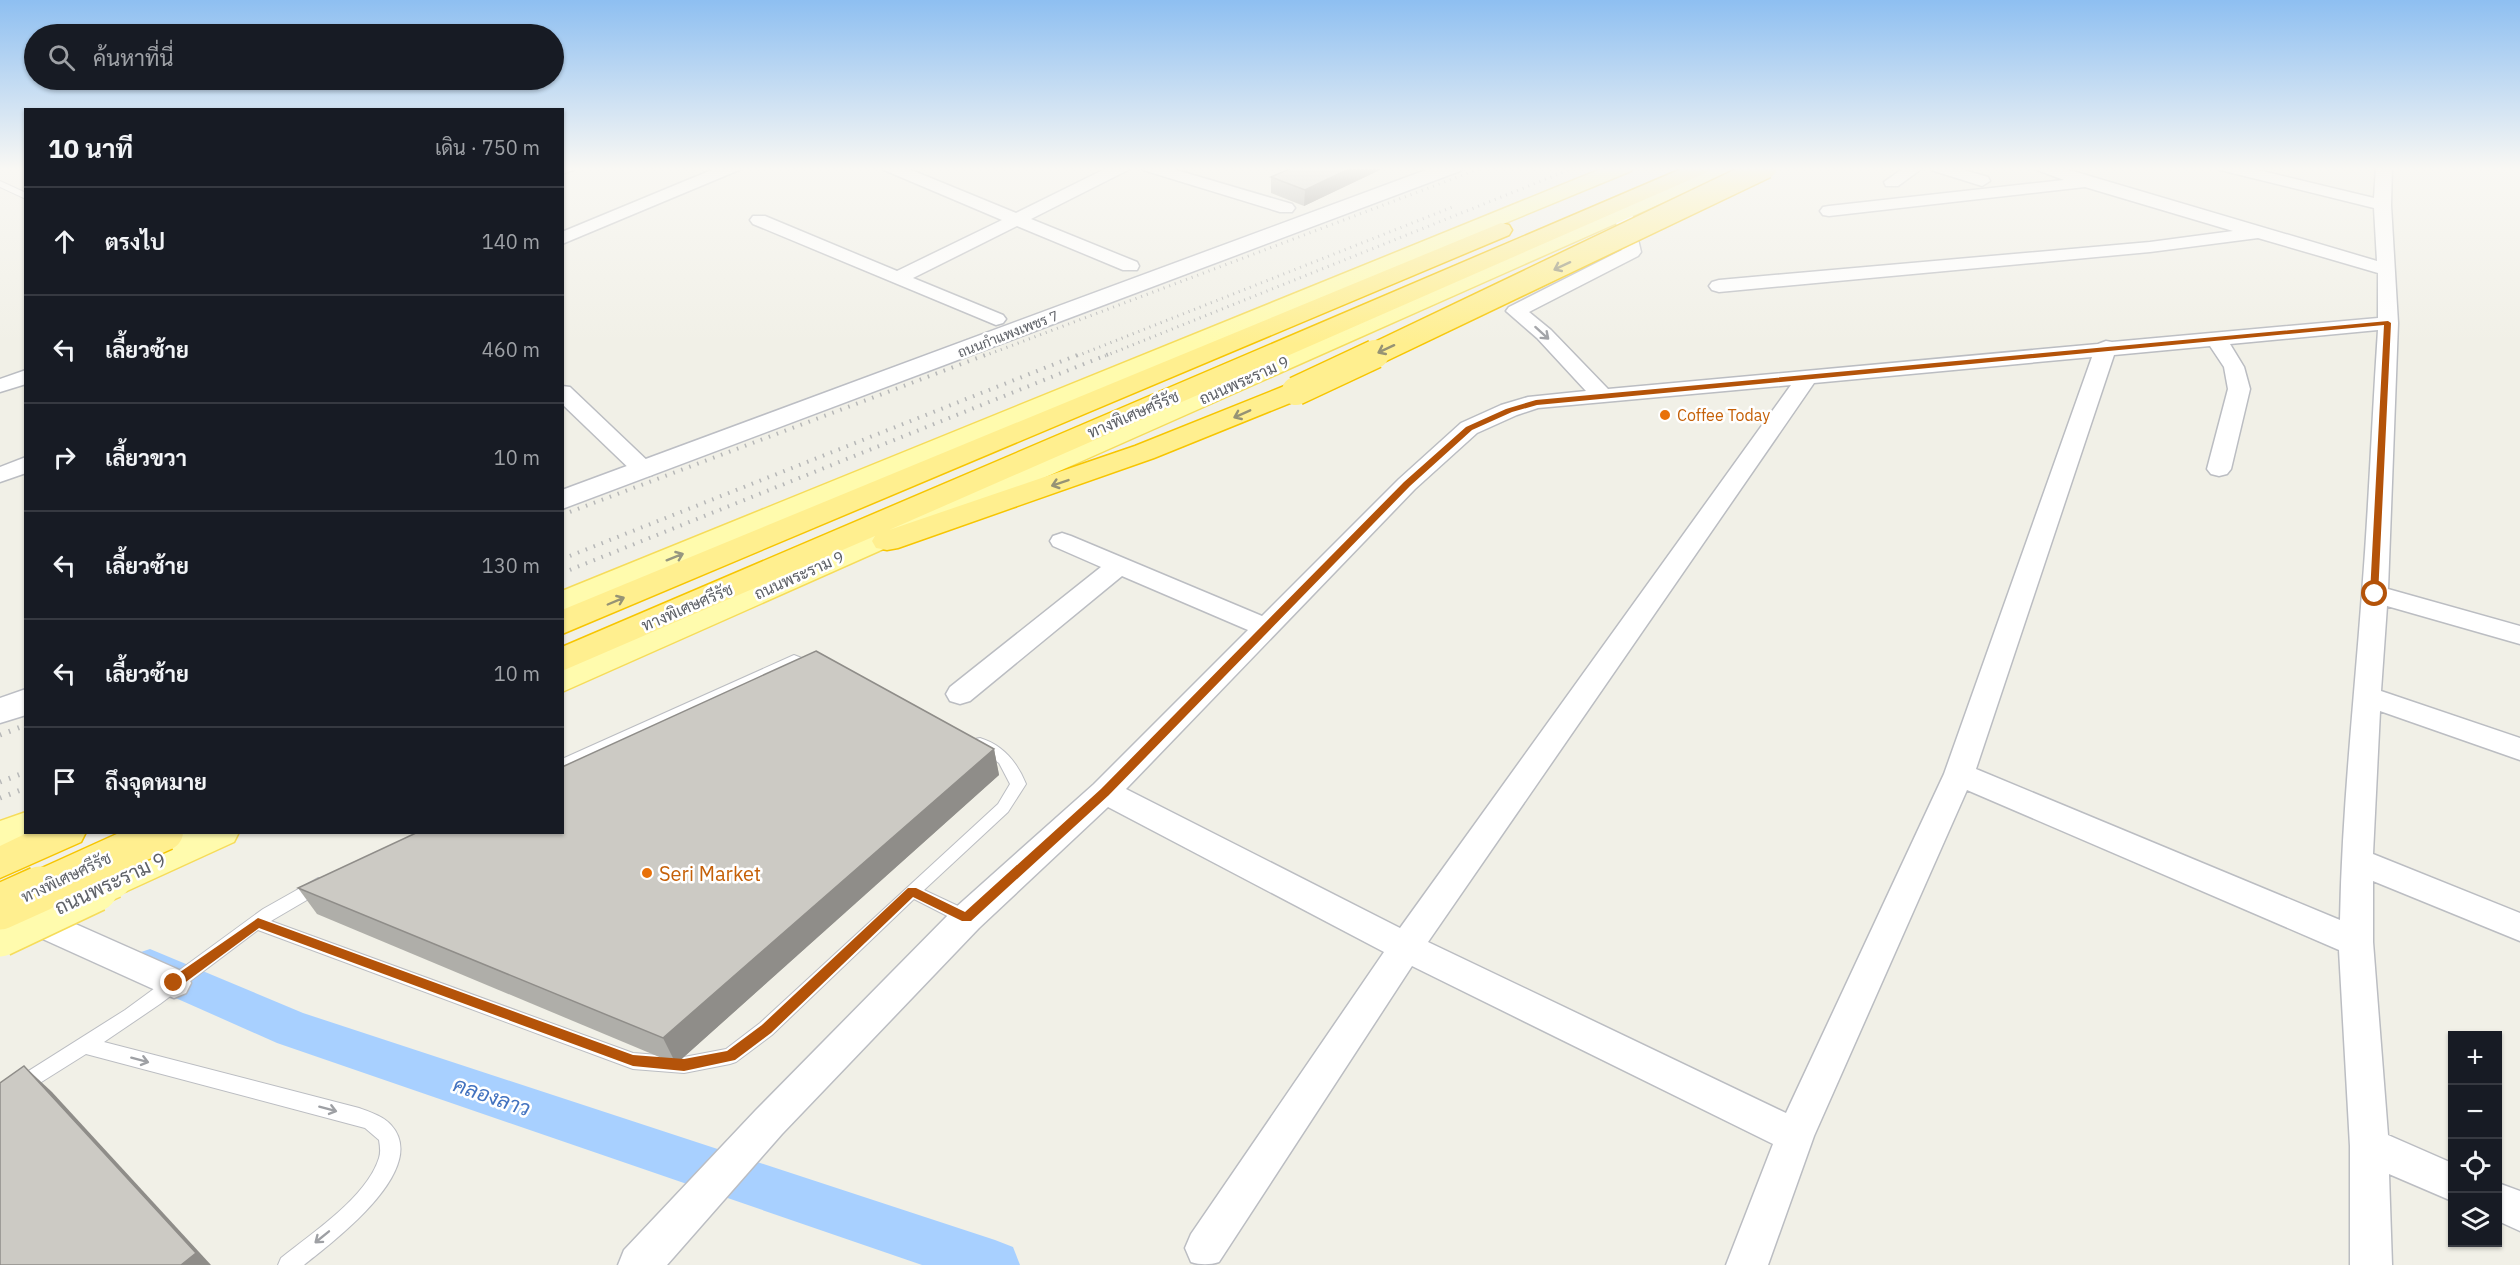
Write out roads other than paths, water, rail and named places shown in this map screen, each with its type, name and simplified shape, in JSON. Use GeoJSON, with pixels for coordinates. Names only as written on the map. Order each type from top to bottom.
{"type":"FeatureCollection","features":[{"type":"Feature","properties":{"kind":"highway","name":"ทางพิเศษศรีรัช"},"geometry":{"type":"LineString","coordinates":[[564,622],[1510,226]]}},
{"type":"Feature","properties":{"kind":"highway","name":"ทางพิเศษศรีรัช"},"geometry":{"type":"LineString","coordinates":[[564,659],[1566,226]]}},
{"type":"Feature","properties":{"kind":"highway"},"geometry":{"type":"LineString","coordinates":[[839,557],[1133,458],[1216,426],[1296,391],[1644,226]]}},
{"type":"Feature","properties":{"kind":"highway"},"geometry":{"type":"LineString","coordinates":[[9,840],[52,834]]}},
{"type":"Feature","properties":{"kind":"highway","name":"ทางพิเศษศรีรัช"},"geometry":{"type":"LineString","coordinates":[[0,906],[161,834]]}},
{"type":"Feature","properties":{"kind":"main road"},"geometry":{"type":"LineString","coordinates":[[564,602],[1480,226]]}},
{"type":"Feature","properties":{"kind":"main road","name":"ถนนพระราม 9"},"geometry":{"type":"LineString","coordinates":[[564,679],[1593,226]]}},
{"type":"Feature","properties":{"kind":"main road","name":"ถนนพระราม 9"},"geometry":{"type":"LineString","coordinates":[[0,934],[216,834]]}},
{"type":"Feature","properties":{"kind":"street"},"geometry":{"type":"LineString","coordinates":[[564,238],[593,226]]}},
{"type":"Feature","properties":{"kind":"street"},"geometry":{"type":"LineString","coordinates":[[773,226],[996,319]]}},
{"type":"Feature","properties":{"kind":"street"},"geometry":{"type":"LineString","coordinates":[[898,278],[1002,226]]}},
{"type":"Feature","properties":{"kind":"street"},"geometry":{"type":"LineString","coordinates":[[1033,226],[1130,266]]}},
{"type":"Feature","properties":{"kind":"street","name":"ถนนกำแพงเพชร 7"},"geometry":{"type":"LineString","coordinates":[[564,499],[1295,226]]}},
{"type":"Feature","properties":{"kind":"street"},"geometry":{"type":"LineString","coordinates":[[1602,395],[1544,334],[1516,311],[1632,252],[1626,226]]}},
{"type":"Feature","properties":{"kind":"street"},"geometry":{"type":"LineString","coordinates":[[2233,226],[2387,270]]}},
{"type":"Feature","properties":{"kind":"street"},"geometry":{"type":"LineString","coordinates":[[2371,1265],[2369,1146],[2356,942],[2357,861],[2366,696],[2375,594],[2388,323],[2384,226]]}},
{"type":"Feature","properties":{"kind":"street"},"geometry":{"type":"LineString","coordinates":[[1719,286],[2150,247],[2256,233]]}},
{"type":"Feature","properties":{"kind":"street"},"geometry":{"type":"LineString","coordinates":[[639,1265],[769,1122],[967,918],[1105,792],[1407,484],[1469,428],[1509,410],[1536,402],[2106,347],[2388,323]]}},
{"type":"Feature","properties":{"kind":"street"},"geometry":{"type":"LineString","coordinates":[[2216,338],[2234,367],[2239,389],[2219,469]]}},
{"type":"Feature","properties":{"kind":"street"},"geometry":{"type":"LineString","coordinates":[[1747,1265],[1795,1136],[1959,774],[2106,347]]}},
{"type":"Feature","properties":{"kind":"street"},"geometry":{"type":"LineString","coordinates":[[0,386],[24,377]]}},
{"type":"Feature","properties":{"kind":"street"},"geometry":{"type":"LineString","coordinates":[[1205,1248],[1406,947],[1807,377]]}},
{"type":"Feature","properties":{"kind":"street"},"geometry":{"type":"LineString","coordinates":[[564,394],[644,470]]}},
{"type":"Feature","properties":{"kind":"street"},"geometry":{"type":"LineString","coordinates":[[0,475],[24,465]]}},
{"type":"Feature","properties":{"kind":"street"},"geometry":{"type":"LineString","coordinates":[[1062,541],[1266,628]]}},
{"type":"Feature","properties":{"kind":"street"},"geometry":{"type":"LineString","coordinates":[[960,694],[1119,565]]}},
{"type":"Feature","properties":{"kind":"street"},"geometry":{"type":"LineString","coordinates":[[2375,594],[2520,635]]}},
{"type":"Feature","properties":{"kind":"street"},"geometry":{"type":"LineString","coordinates":[[2366,696],[2520,749]]}},
{"type":"Feature","properties":{"kind":"street"},"geometry":{"type":"LineString","coordinates":[[0,711],[24,702]]}},
{"type":"Feature","properties":{"kind":"street"},"geometry":{"type":"LineString","coordinates":[[1959,774],[2356,942]]}},
{"type":"Feature","properties":{"kind":"street"},"geometry":{"type":"LineString","coordinates":[[1105,792],[1406,947],[1795,1136]]}},
{"type":"Feature","properties":{"kind":"street"},"geometry":{"type":"LineString","coordinates":[[2357,861],[2520,927]]}},
{"type":"Feature","properties":{"kind":"street"},"geometry":{"type":"LineString","coordinates":[[0,906],[174,983]]}},
{"type":"Feature","properties":{"kind":"street"},"geometry":{"type":"LineString","coordinates":[[2369,1146],[2448,1180]]}},
{"type":"Feature","properties":{"kind":"street"},"geometry":{"type":"LineString","coordinates":[[2502,1204],[2520,1211]]}},
{"type":"Feature","properties":{"kind":"lane"},"geometry":{"type":"LineString","coordinates":[[564,765],[794,660],[827,674]]}},
{"type":"Feature","properties":{"kind":"lane"},"geometry":{"type":"LineString","coordinates":[[258,923],[633,1060],[684,1065],[730,1056],[766,1029],[1003,808],[1018,784],[1012,766],[991,748],[969,738]]}},
{"type":"Feature","properties":{"kind":"lane"},"geometry":{"type":"LineString","coordinates":[[0,1099],[131,1015],[302,893],[332,878]]}},
{"type":"Feature","properties":{"kind":"lane"},"geometry":{"type":"LineString","coordinates":[[912,891],[967,918]]}},
{"type":"Feature","properties":{"kind":"lane"},"geometry":{"type":"LineString","coordinates":[[83,1045],[359,1117],[378,1125],[389,1137],[389,1155],[381,1180],[353,1212],[288,1265]]}},
{"type":"Feature","properties":{"kind":"waterway","name":"คลองลาว"},"geometry":{"type":"LineString","coordinates":[[150,967],[293,1029],[995,1265]]}},
{"type":"Feature","properties":{"kind":"railway"},"geometry":{"type":"LineString","coordinates":[[984,356],[1328,226]]}},
{"type":"Feature","properties":{"kind":"railway"},"geometry":{"type":"LineString","coordinates":[[1077,356],[1405,226]]}},
{"type":"Feature","properties":{"kind":"railway"},"geometry":{"type":"LineString","coordinates":[[1105,356],[1429,226]]}},
{"type":"Feature","properties":{"kind":"railway"},"geometry":{"type":"LineString","coordinates":[[564,514],[988,354]]}},
{"type":"Feature","properties":{"kind":"railway"},"geometry":{"type":"LineString","coordinates":[[564,558],[1080,354]]}},
{"type":"Feature","properties":{"kind":"railway"},"geometry":{"type":"LineString","coordinates":[[564,572],[1109,354]]}},
{"type":"Feature","properties":{"kind":"railway"},"geometry":{"type":"LineString","coordinates":[[0,735],[24,726]]}},
{"type":"Feature","properties":{"kind":"railway"},"geometry":{"type":"LineString","coordinates":[[0,782],[24,773]]}},
{"type":"Feature","properties":{"kind":"railway"},"geometry":{"type":"LineString","coordinates":[[0,798],[24,789]]}},
{"type":"Feature","properties":{"kind":"place","name":"Coffee Today"},"geometry":{"type":"Point","coordinates":[1665,415]}},
{"type":"Feature","properties":{"kind":"place","name":"Seri Market"},"geometry":{"type":"Point","coordinates":[647,873]}}]}
